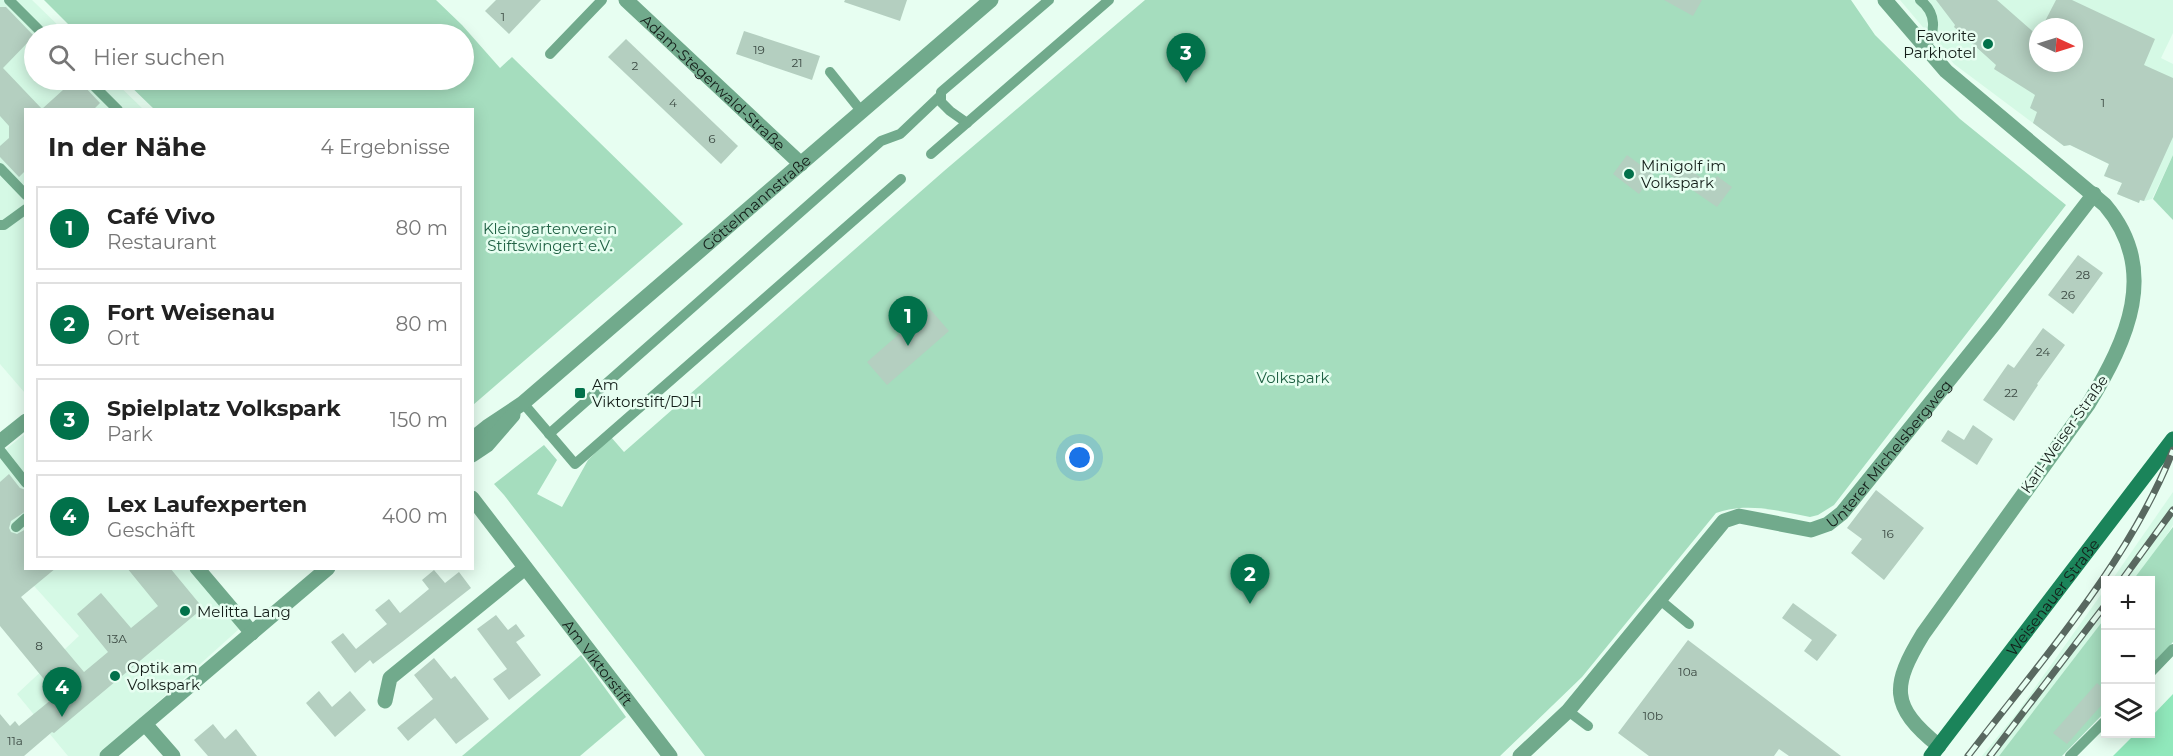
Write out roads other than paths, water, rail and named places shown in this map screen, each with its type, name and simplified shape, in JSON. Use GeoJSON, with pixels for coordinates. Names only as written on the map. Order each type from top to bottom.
{"type":"FeatureCollection","features":[{"type":"Feature","properties":{"kind":"main road","name":"Weisenauer Straße"},"geometry":{"type":"LineString","coordinates":[[1935,751],[2173,439]]}},
{"type":"Feature","properties":{"kind":"street","name":"Adam-Stegerwald-Straße"},"geometry":{"type":"LineString","coordinates":[[626,0],[801,165]]}},
{"type":"Feature","properties":{"kind":"street","name":"Göttelmannstraße"},"geometry":{"type":"LineString","coordinates":[[474,437],[523,403],[991,0]]}},
{"type":"Feature","properties":{"kind":"street","name":"Karl-Weiser-Straße"},"geometry":{"type":"LineString","coordinates":[[1887,1],[1925,48],[1969,92],[2094,194],[2116,218],[2128,243],[2134,278],[2134,299],[2129,321],[2113,361],[2089,403],[1923,634],[1903,671],[1901,694],[1904,708],[1935,751]]}},
{"type":"Feature","properties":{"kind":"street","name":"Unterer Michelsbergweg"},"geometry":{"type":"LineString","coordinates":[[1520,756],[1568,711],[1724,521],[1739,516],[1811,530],[1828,524],[1842,513],[1994,324],[2094,194]]}},
{"type":"Feature","properties":{"kind":"street","name":"Göttelmannstraße"},"geometry":{"type":"LineString","coordinates":[[474,453],[496,436],[523,403]]}},
{"type":"Feature","properties":{"kind":"street"},"geometry":{"type":"LineString","coordinates":[[0,442],[24,423]]}},
{"type":"Feature","properties":{"kind":"street","name":"Am Viktorstift"},"geometry":{"type":"LineString","coordinates":[[474,501],[669,756]]}},
{"type":"Feature","properties":{"kind":"street"},"geometry":{"type":"LineString","coordinates":[[385,701],[390,678],[525,568]]}},
{"type":"Feature","properties":{"kind":"street"},"geometry":{"type":"LineString","coordinates":[[199,570],[252,633]]}},
{"type":"Feature","properties":{"kind":"street"},"geometry":{"type":"LineString","coordinates":[[107,756],[326,570]]}},
{"type":"Feature","properties":{"kind":"street"},"geometry":{"type":"LineString","coordinates":[[145,724],[173,756]]}},
{"type":"Feature","properties":{"kind":"lane"},"geometry":{"type":"LineString","coordinates":[[9,0],[33,24]]}},
{"type":"Feature","properties":{"kind":"lane"},"geometry":{"type":"LineString","coordinates":[[550,54],[602,0]]}},
{"type":"Feature","properties":{"kind":"lane"},"geometry":{"type":"LineString","coordinates":[[549,434],[620,369],[882,141],[900,134],[940,96],[941,92],[1049,0]]}},
{"type":"Feature","properties":{"kind":"lane"},"geometry":{"type":"LineString","coordinates":[[931,154],[1109,0]]}},
{"type":"Feature","properties":{"kind":"lane"},"geometry":{"type":"LineString","coordinates":[[1920,0],[1925,4],[1933,20],[1930,40],[1925,48]]}},
{"type":"Feature","properties":{"kind":"lane"},"geometry":{"type":"LineString","coordinates":[[830,72],[862,112]]}},
{"type":"Feature","properties":{"kind":"lane"},"geometry":{"type":"LineString","coordinates":[[98,90],[116,108]]}},
{"type":"Feature","properties":{"kind":"lane"},"geometry":{"type":"LineString","coordinates":[[940,96],[945,107],[967,123]]}},
{"type":"Feature","properties":{"kind":"lane"},"geometry":{"type":"LineString","coordinates":[[0,168],[24,193]]}},
{"type":"Feature","properties":{"kind":"lane"},"geometry":{"type":"LineString","coordinates":[[523,403],[575,464],[901,179]]}},
{"type":"Feature","properties":{"kind":"lane"},"geometry":{"type":"LineString","coordinates":[[0,225],[4,225],[24,210]]}},
{"type":"Feature","properties":{"kind":"lane"},"geometry":{"type":"LineString","coordinates":[[0,450],[24,480]]}},
{"type":"Feature","properties":{"kind":"lane"},"geometry":{"type":"LineString","coordinates":[[16,527],[24,520]]}},
{"type":"Feature","properties":{"kind":"lane"},"geometry":{"type":"LineString","coordinates":[[1660,600],[1689,624]]}},
{"type":"Feature","properties":{"kind":"lane"},"geometry":{"type":"LineString","coordinates":[[2155,669],[2173,650]]}},
{"type":"Feature","properties":{"kind":"lane"},"geometry":{"type":"LineString","coordinates":[[1568,711],[1588,726]]}},
{"type":"Feature","properties":{"kind":"lane"},"geometry":{"type":"LineString","coordinates":[[2070,756],[2101,725]]}},
{"type":"Feature","properties":{"kind":"railway"},"geometry":{"type":"LineString","coordinates":[[1968,756],[2053,647],[2108,571],[2155,491],[2173,450]]}},
{"type":"Feature","properties":{"kind":"railway"},"geometry":{"type":"LineString","coordinates":[[2125,576],[2173,510]]}},
{"type":"Feature","properties":{"kind":"railway"},"geometry":{"type":"LineString","coordinates":[[1990,756],[2101,611]]}},
{"type":"Feature","properties":{"kind":"place","name":"Favorite Parkhotel"},"geometry":{"type":"Point","coordinates":[1988,44]}},
{"type":"Feature","properties":{"kind":"place","name":"Spielplatz Volkspark"},"geometry":{"type":"Point","coordinates":[1186,83]}},
{"type":"Feature","properties":{"kind":"place","name":"Minigolf im Volkspark"},"geometry":{"type":"Point","coordinates":[1629,174]}},
{"type":"Feature","properties":{"kind":"place","name":"Café Vivo"},"geometry":{"type":"Point","coordinates":[908,346]}},
{"type":"Feature","properties":{"kind":"place","name":"Am Viktorstift/DJH"},"geometry":{"type":"Point","coordinates":[580,393]}},
{"type":"Feature","properties":{"kind":"place","name":"Fort Weisenau"},"geometry":{"type":"Point","coordinates":[1250,604]}},
{"type":"Feature","properties":{"kind":"place","name":"Melitta Lang"},"geometry":{"type":"Point","coordinates":[185,611]}},
{"type":"Feature","properties":{"kind":"place","name":"Optik am Volkspark"},"geometry":{"type":"Point","coordinates":[115,676]}},
{"type":"Feature","properties":{"kind":"place","name":"Lex Laufexperten"},"geometry":{"type":"Point","coordinates":[62,717]}},
{"type":"Feature","properties":{"kind":"park label","name":"Kleingartenverein Stiftswingert e.V."},"geometry":{"type":"Point","coordinates":[550,236]}},
{"type":"Feature","properties":{"kind":"park label","name":"Volkspark"},"geometry":{"type":"Point","coordinates":[1293,377]}}]}
